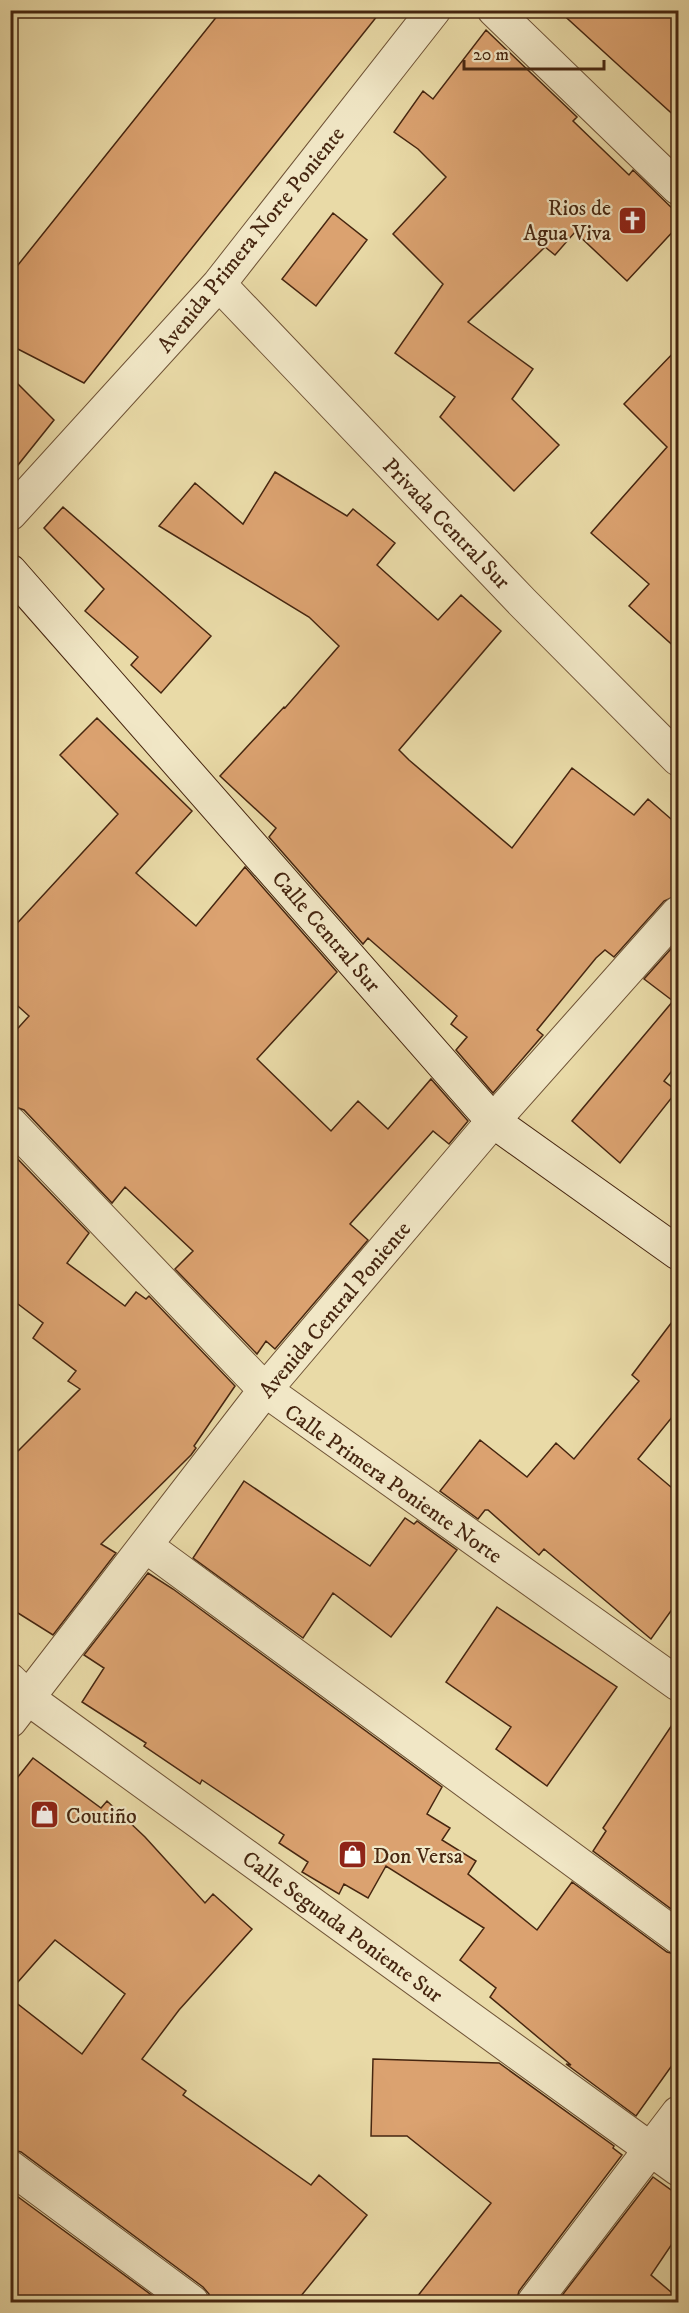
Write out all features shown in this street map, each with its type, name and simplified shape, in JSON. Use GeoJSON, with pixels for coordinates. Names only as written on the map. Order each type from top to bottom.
{"type":"FeatureCollection","features":[{"type":"Feature","properties":{"kind":"street","name":"Avenida Primera Norte Poniente"},"geometry":{"type":"LineString","coordinates":[[10,514],[219,284],[434,10]]}},
{"type":"Feature","properties":{"kind":"street"},"geometry":{"type":"LineString","coordinates":[[494,10],[678,188]]}},
{"type":"Feature","properties":{"kind":"street","name":"Privada Central Sur"},"geometry":{"type":"LineString","coordinates":[[219,284],[522,602],[678,759]]}},
{"type":"Feature","properties":{"kind":"street","name":"Calle Central Sur"},"geometry":{"type":"LineString","coordinates":[[10,571],[494,1121],[678,1254]]}},
{"type":"Feature","properties":{"kind":"street","name":"Avenida Central Poniente"},"geometry":{"type":"LineString","coordinates":[[17,1700],[146,1546],[265,1390],[494,1121],[678,913]]}},
{"type":"Feature","properties":{"kind":"street","name":"Calle Primera Poniente Norte"},"geometry":{"type":"LineString","coordinates":[[10,1123],[265,1390],[678,1684]]}},
{"type":"Feature","properties":{"kind":"street"},"geometry":{"type":"LineString","coordinates":[[146,1546],[678,1937]]}},
{"type":"Feature","properties":{"kind":"street","name":"Calle Segunda Poniente Sur"},"geometry":{"type":"LineString","coordinates":[[17,1700],[678,2169]]}},
{"type":"Feature","properties":{"kind":"street"},"geometry":{"type":"LineString","coordinates":[[534,2302],[678,2113]]}},
{"type":"Feature","properties":{"kind":"street"},"geometry":{"type":"LineString","coordinates":[[10,2167],[192,2302]]}},
{"type":"Feature","properties":{"kind":"building"},"geometry":{"type":"Polygon","coordinates":[[[222,10],[382,10],[84,383],[10,345],[10,275],[222,10]]]}},
{"type":"Feature","properties":{"kind":"building"},"geometry":{"type":"Polygon","coordinates":[[[558,10],[678,10],[678,119],[627,73],[558,10]]]}},
{"type":"Feature","properties":{"kind":"building"},"geometry":{"type":"Polygon","coordinates":[[[486,30],[577,117],[573,121],[629,175],[633,170],[678,214],[678,226],[627,281],[575,232],[555,255],[545,247],[468,322],[533,369],[512,399],[559,445],[514,491],[440,417],[455,397],[395,353],[443,284],[393,234],[446,177],[418,149],[394,132],[423,91],[433,99],[486,30]]]}},
{"type":"Feature","properties":{"kind":"building"},"geometry":{"type":"Polygon","coordinates":[[[333,213],[367,240],[316,306],[282,279],[333,213]]]}},
{"type":"Feature","properties":{"kind":"building"},"geometry":{"type":"Polygon","coordinates":[[[678,348],[678,650],[629,606],[649,584],[591,533],[667,447],[624,404],[678,348]]]}},
{"type":"Feature","properties":{"kind":"building"},"geometry":{"type":"Polygon","coordinates":[[[10,376],[54,420],[10,475],[10,376]]]}},
{"type":"Feature","properties":{"kind":"building"},"geometry":{"type":"Polygon","coordinates":[[[275,472],[347,516],[353,509],[395,543],[377,565],[438,620],[461,595],[501,631],[399,750],[409,760],[512,848],[572,768],[634,815],[648,799],[678,825],[678,895],[664,901],[614,957],[605,950],[596,958],[537,1030],[543,1035],[493,1093],[456,1050],[467,1037],[451,1024],[457,1016],[368,938],[363,944],[269,837],[276,828],[220,776],[285,708],[339,646],[309,617],[159,526],[195,483],[243,524],[275,472]]]}},
{"type":"Feature","properties":{"kind":"building"},"geometry":{"type":"Polygon","coordinates":[[[63,507],[211,636],[161,693],[131,665],[138,657],[85,611],[104,589],[44,528],[63,507]]]}},
{"type":"Feature","properties":{"kind":"building"},"geometry":{"type":"Polygon","coordinates":[[[97,718],[192,811],[136,873],[196,926],[245,867],[337,972],[257,1059],[331,1131],[358,1101],[388,1129],[431,1079],[468,1121],[449,1144],[433,1131],[350,1224],[368,1240],[275,1349],[266,1341],[257,1354],[175,1269],[193,1251],[125,1187],[112,1203],[24,1110],[10,1105],[10,1037],[29,1016],[10,999],[10,931],[118,814],[60,755],[97,718]]]}},
{"type":"Feature","properties":{"kind":"building"},"geometry":{"type":"Polygon","coordinates":[[[678,941],[678,1063],[664,1081],[677,1091],[620,1163],[572,1121],[673,1001],[644,979],[678,941]]]}},
{"type":"Feature","properties":{"kind":"building"},"geometry":{"type":"Polygon","coordinates":[[[10,1151],[89,1233],[67,1263],[125,1306],[136,1292],[146,1299],[149,1296],[235,1386],[194,1446],[196,1448],[191,1455],[101,1544],[116,1553],[53,1635],[10,1608],[10,1459],[80,1389],[68,1381],[76,1371],[33,1338],[43,1323],[10,1298],[10,1151]]]}},
{"type":"Feature","properties":{"kind":"building"},"geometry":{"type":"Polygon","coordinates":[[[678,1314],[678,1412],[638,1459],[678,1493],[678,1601],[651,1639],[544,1549],[539,1555],[488,1510],[485,1510],[478,1519],[440,1491],[480,1440],[527,1477],[556,1443],[574,1459],[639,1381],[632,1375],[678,1314]]]}},
{"type":"Feature","properties":{"kind":"building"},"geometry":{"type":"Polygon","coordinates":[[[244,1481],[370,1566],[405,1518],[414,1524],[417,1521],[457,1550],[391,1637],[333,1593],[303,1638],[193,1558],[244,1481]]]}},
{"type":"Feature","properties":{"kind":"building"},"geometry":{"type":"Polygon","coordinates":[[[148,1573],[442,1787],[427,1814],[450,1828],[442,1840],[476,1861],[468,1874],[537,1930],[572,1882],[667,1952],[678,1955],[678,2057],[636,2116],[566,2064],[571,2065],[490,1997],[496,1988],[460,1960],[484,1928],[386,1866],[368,1898],[344,1884],[339,1894],[302,1872],[308,1862],[279,1843],[284,1835],[202,1780],[200,1784],[144,1746],[146,1743],[82,1702],[104,1668],[84,1655],[148,1573]]]}},
{"type":"Feature","properties":{"kind":"building"},"geometry":{"type":"Polygon","coordinates":[[[497,1607],[617,1687],[547,1786],[496,1749],[511,1727],[446,1682],[497,1607]]]}},
{"type":"Feature","properties":{"kind":"building"},"geometry":{"type":"Polygon","coordinates":[[[678,1716],[678,1914],[593,1851],[606,1831],[603,1828],[678,1716]]]}},
{"type":"Feature","properties":{"kind":"building"},"geometry":{"type":"Polygon","coordinates":[[[33,1758],[101,1808],[107,1801],[145,1837],[205,1903],[213,1894],[252,1929],[179,2010],[142,2059],[186,2091],[183,2095],[311,2185],[319,2175],[367,2215],[296,2302],[210,2302],[209,2294],[203,2287],[21,2152],[10,2149],[10,1998],[82,2054],[125,1994],[55,1940],[10,1991],[10,1787],[33,1758]]]}},
{"type":"Feature","properties":{"kind":"building"},"geometry":{"type":"Polygon","coordinates":[[[373,2059],[499,2063],[614,2146],[613,2148],[622,2155],[519,2291],[516,2302],[413,2302],[491,2203],[407,2136],[371,2136],[373,2059]]]}},
{"type":"Feature","properties":{"kind":"building"},"geometry":{"type":"Polygon","coordinates":[[[653,2177],[678,2195],[678,2235],[651,2275],[678,2298],[678,2302],[557,2302],[653,2177]]]}},
{"type":"Feature","properties":{"kind":"building"},"geometry":{"type":"Polygon","coordinates":[[[10,2191],[161,2302],[10,2302],[10,2191]]]}},
{"type":"Feature","properties":{"kind":"place","name":"Rios de Agua Viva"},"geometry":{"type":"Point","coordinates":[632,220]}},
{"type":"Feature","properties":{"kind":"place","name":"Coutiño"},"geometry":{"type":"Point","coordinates":[45,1815]}},
{"type":"Feature","properties":{"kind":"place","name":"Don Versa"},"geometry":{"type":"Point","coordinates":[352,1855]}}]}
